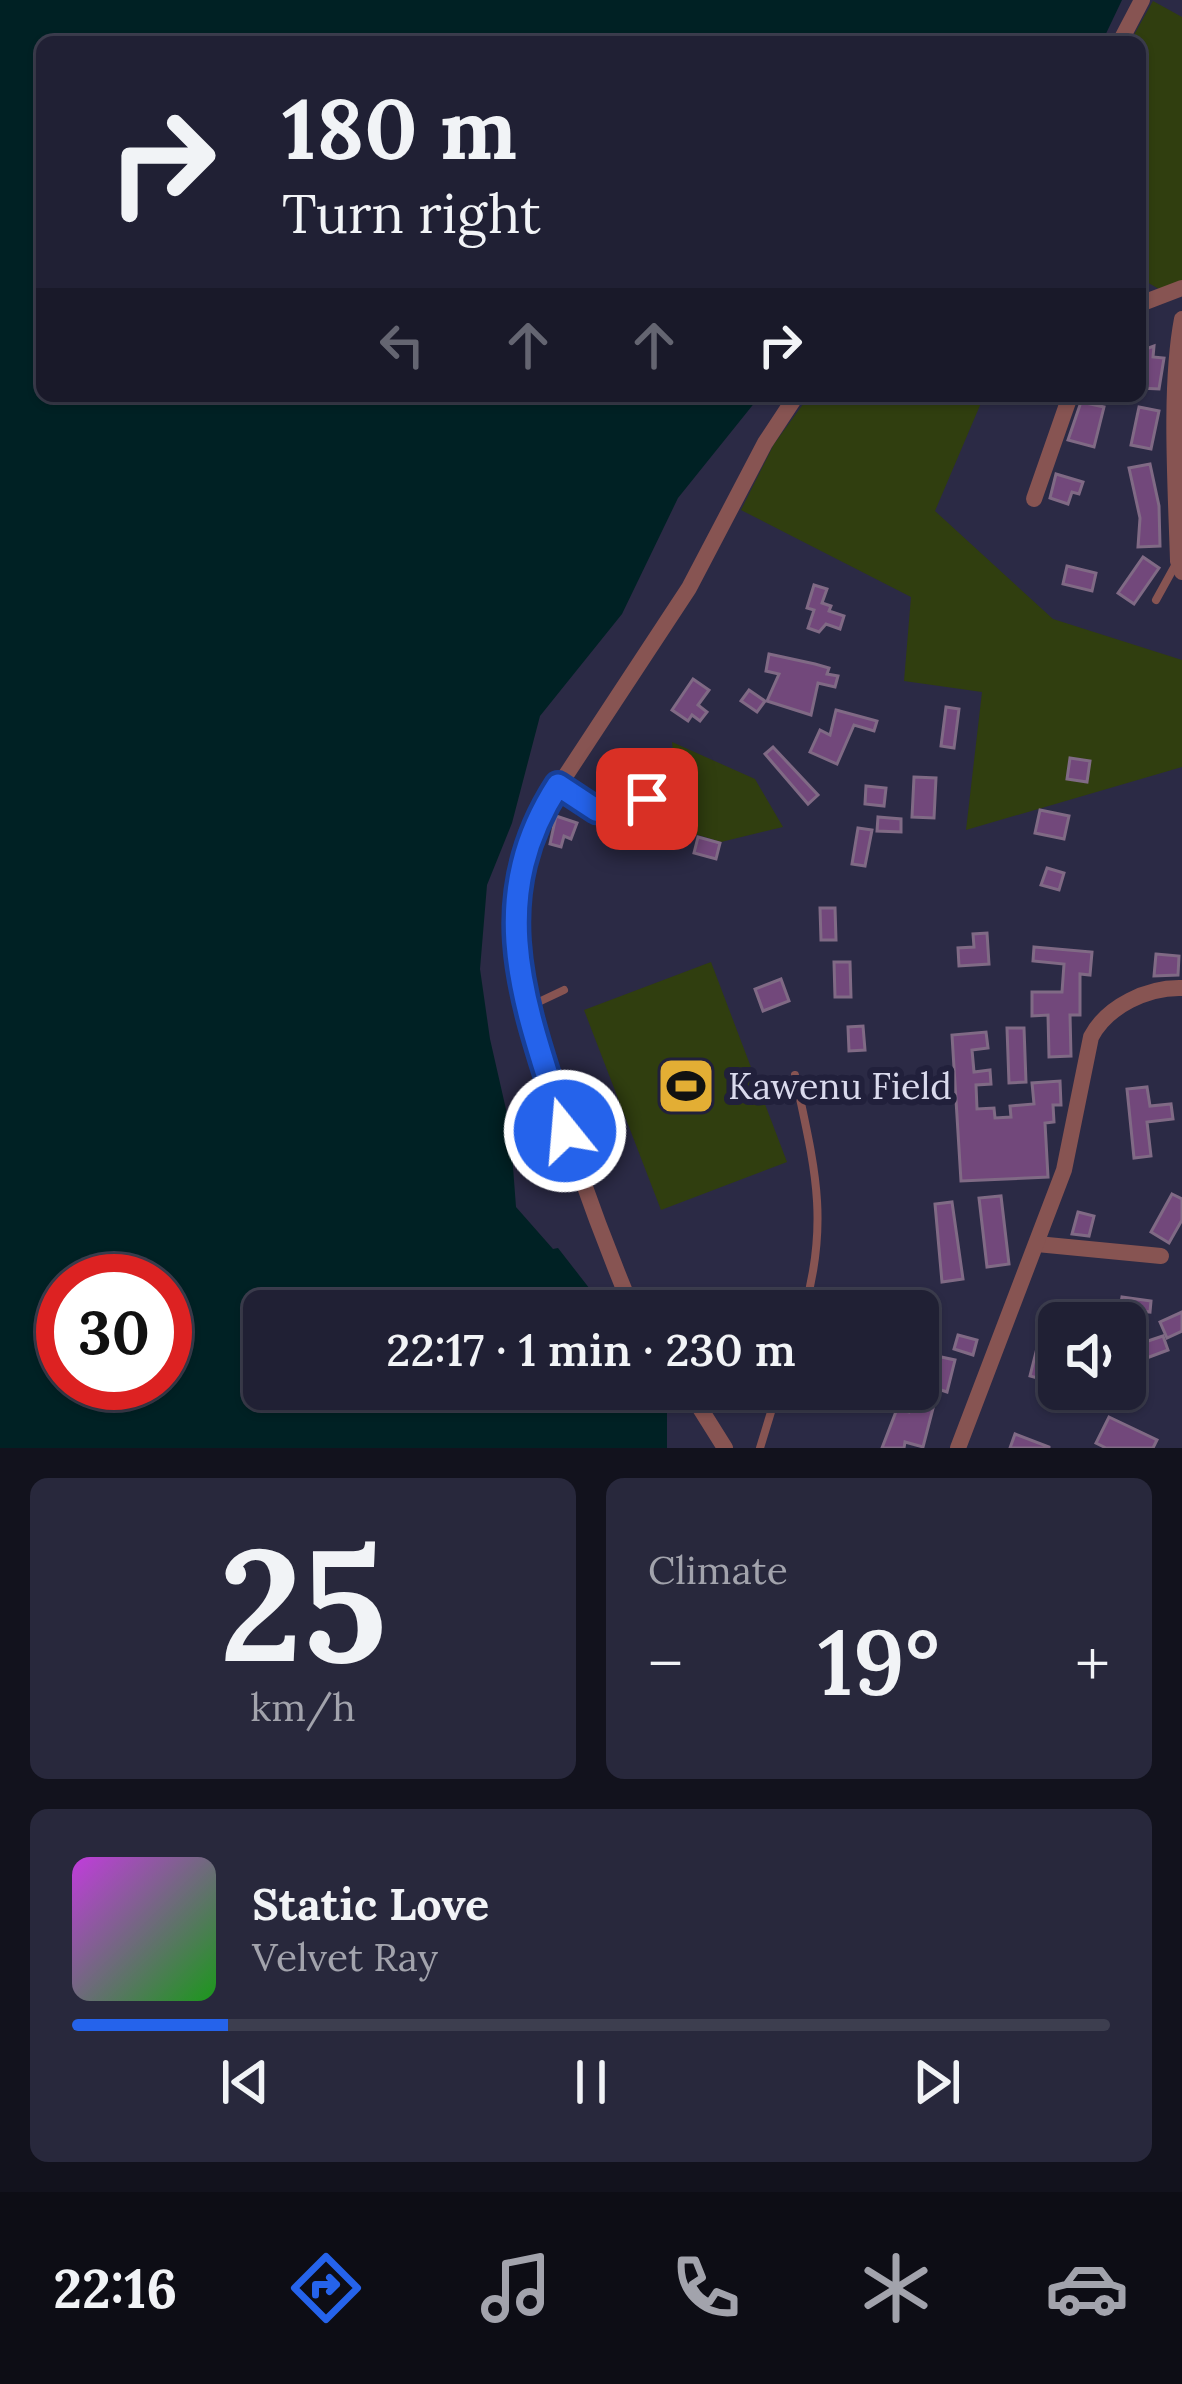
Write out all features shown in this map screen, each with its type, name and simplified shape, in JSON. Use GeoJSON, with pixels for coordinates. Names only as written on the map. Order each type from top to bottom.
{"type":"FeatureCollection","features":[{"type":"Feature","properties":{"kind":"street"},"geometry":{"type":"LineString","coordinates":[[1123,36],[1142,0]]}},
{"type":"Feature","properties":{"kind":"street"},"geometry":{"type":"LineString","coordinates":[[1146,301],[1182,288]]}},
{"type":"Feature","properties":{"kind":"street"},"geometry":{"type":"LineString","coordinates":[[1180,566],[1177,362],[1182,319]]}},
{"type":"Feature","properties":{"kind":"street"},"geometry":{"type":"LineString","coordinates":[[623,1290],[577,1169],[526,1007],[514,925],[533,833],[558,785],[688,588],[792,402]]}},
{"type":"Feature","properties":{"kind":"street"},"geometry":{"type":"LineString","coordinates":[[1034,499],[1068,402]]}},
{"type":"Feature","properties":{"kind":"street"},"geometry":{"type":"LineString","coordinates":[[958,1448],[1064,1170],[1091,1037],[1114,1001],[1182,988]]}},
{"type":"Feature","properties":{"kind":"street"},"geometry":{"type":"LineString","coordinates":[[1037,1244],[1161,1256]]}},
{"type":"Feature","properties":{"kind":"street"},"geometry":{"type":"LineString","coordinates":[[701,1410],[725,1448]]}},
{"type":"Feature","properties":{"kind":"lane"},"geometry":{"type":"LineString","coordinates":[[1156,600],[1180,566]]}},
{"type":"Feature","properties":{"kind":"lane"},"geometry":{"type":"LineString","coordinates":[[558,785],[643,842],[678,839],[670,810],[647,799],[610,801],[596,810]]}},
{"type":"Feature","properties":{"kind":"lane"},"geometry":{"type":"LineString","coordinates":[[526,1007],[565,990]]}},
{"type":"Feature","properties":{"kind":"lane"},"geometry":{"type":"LineString","coordinates":[[795,1075],[813,1152],[818,1207],[818,1262],[810,1290]]}},
{"type":"Feature","properties":{"kind":"lane"},"geometry":{"type":"LineString","coordinates":[[760,1448],[772,1410]]}},
{"type":"Feature","properties":{"kind":"green space"},"geometry":{"type":"Polygon","coordinates":[[[1153,1],[1182,17],[1182,288],[1164,292],[1146,282],[1146,36],[1133,36],[1153,1]]]}},
{"type":"Feature","properties":{"kind":"green space"},"geometry":{"type":"Polygon","coordinates":[[[805,402],[981,402],[935,511],[1053,619],[1182,660],[1182,767],[966,830],[982,692],[904,681],[911,597],[741,510],[774,444],[805,402]]]}},
{"type":"Feature","properties":{"kind":"green space"},"geometry":{"type":"Polygon","coordinates":[[[672,742],[755,779],[783,827],[721,842],[682,830],[672,742]]]}},
{"type":"Feature","properties":{"kind":"green space","name":"Kawenu Field"},"geometry":{"type":"Polygon","coordinates":[[[711,962],[787,1162],[661,1210],[584,1010],[711,962]]]}},
{"type":"Feature","properties":{"kind":"shaded area"},"geometry":{"type":"Polygon","coordinates":[[[0,0],[1122,0],[1105,36],[36,36],[36,402],[755,402],[678,498],[622,614],[540,716],[512,823],[487,885],[480,969],[510,1127],[516,1207],[553,1249],[558,1248],[591,1290],[243,1290],[243,1410],[667,1410],[667,1448],[0,1448],[0,0]]]}},
{"type":"Feature","properties":{"kind":"building"},"geometry":{"type":"Polygon","coordinates":[[[1154,346],[1153,357],[1164,358],[1159,389],[1146,388],[1146,349],[1154,346]]]}},
{"type":"Feature","properties":{"kind":"building"},"geometry":{"type":"Polygon","coordinates":[[[1081,402],[1104,407],[1094,447],[1068,440],[1081,402]]]}},
{"type":"Feature","properties":{"kind":"building"},"geometry":{"type":"Polygon","coordinates":[[[1139,407],[1159,411],[1151,449],[1131,445],[1139,407]]]}},
{"type":"Feature","properties":{"kind":"building"},"geometry":{"type":"Polygon","coordinates":[[[1150,464],[1159,506],[1160,546],[1138,547],[1140,518],[1129,468],[1150,464]]]}},
{"type":"Feature","properties":{"kind":"building"},"geometry":{"type":"Polygon","coordinates":[[[1056,474],[1083,482],[1068,504],[1050,498],[1056,474]]]}},
{"type":"Feature","properties":{"kind":"building"},"geometry":{"type":"Polygon","coordinates":[[[1143,557],[1159,568],[1134,604],[1118,593],[1143,557]]]}},
{"type":"Feature","properties":{"kind":"building"},"geometry":{"type":"Polygon","coordinates":[[[1067,566],[1096,573],[1092,591],[1063,584],[1067,566]]]}},
{"type":"Feature","properties":{"kind":"building"},"geometry":{"type":"Polygon","coordinates":[[[814,585],[827,589],[822,603],[831,606],[829,611],[844,616],[840,629],[826,624],[819,632],[808,628],[814,610],[807,608],[814,585]]]}},
{"type":"Feature","properties":{"kind":"building"},"geometry":{"type":"Polygon","coordinates":[[[769,654],[829,668],[827,674],[838,676],[835,687],[818,683],[811,715],[767,701],[779,674],[766,671],[769,654]]]}},
{"type":"Feature","properties":{"kind":"building"},"geometry":{"type":"Polygon","coordinates":[[[693,679],[709,690],[698,705],[707,712],[700,721],[692,715],[688,721],[672,710],[693,679]]]}},
{"type":"Feature","properties":{"kind":"building"},"geometry":{"type":"Polygon","coordinates":[[[749,690],[765,701],[757,712],[741,701],[749,690]]]}},
{"type":"Feature","properties":{"kind":"building"},"geometry":{"type":"Polygon","coordinates":[[[946,707],[959,709],[954,748],[941,746],[946,707]]]}},
{"type":"Feature","properties":{"kind":"building"},"geometry":{"type":"Polygon","coordinates":[[[836,710],[877,721],[874,731],[854,725],[837,764],[810,752],[820,730],[830,735],[836,710]]]}},
{"type":"Feature","properties":{"kind":"building"},"geometry":{"type":"Polygon","coordinates":[[[773,747],[818,795],[808,804],[765,754],[773,747]]]}},
{"type":"Feature","properties":{"kind":"building"},"geometry":{"type":"Polygon","coordinates":[[[1070,758],[1090,761],[1087,782],[1067,779],[1070,758]]]}},
{"type":"Feature","properties":{"kind":"building"},"geometry":{"type":"Polygon","coordinates":[[[914,777],[936,778],[934,818],[912,817],[914,777]]]}},
{"type":"Feature","properties":{"kind":"building"},"geometry":{"type":"Polygon","coordinates":[[[866,786],[886,788],[884,806],[865,804],[866,786]]]}},
{"type":"Feature","properties":{"kind":"building"},"geometry":{"type":"Polygon","coordinates":[[[1040,810],[1069,816],[1064,839],[1035,833],[1040,810]]]}},
{"type":"Feature","properties":{"kind":"building"},"geometry":{"type":"Polygon","coordinates":[[[648,812],[666,817],[668,832],[643,829],[648,812]]]}},
{"type":"Feature","properties":{"kind":"building"},"geometry":{"type":"Polygon","coordinates":[[[556,816],[577,823],[571,839],[564,836],[561,847],[550,844],[556,816]]]}},
{"type":"Feature","properties":{"kind":"building"},"geometry":{"type":"Polygon","coordinates":[[[878,817],[901,819],[901,832],[877,831],[878,817]]]}},
{"type":"Feature","properties":{"kind":"building"},"geometry":{"type":"Polygon","coordinates":[[[858,828],[872,830],[865,866],[852,864],[858,828]]]}},
{"type":"Feature","properties":{"kind":"building"},"geometry":{"type":"Polygon","coordinates":[[[698,837],[720,843],[716,859],[694,853],[698,837]]]}},
{"type":"Feature","properties":{"kind":"building"},"geometry":{"type":"Polygon","coordinates":[[[1047,868],[1064,873],[1059,890],[1041,885],[1047,868]]]}},
{"type":"Feature","properties":{"kind":"building"},"geometry":{"type":"Polygon","coordinates":[[[820,908],[835,908],[836,940],[821,940],[820,908]]]}},
{"type":"Feature","properties":{"kind":"building"},"geometry":{"type":"Polygon","coordinates":[[[987,933],[989,964],[959,966],[958,948],[974,947],[973,934],[987,933]]]}},
{"type":"Feature","properties":{"kind":"building"},"geometry":{"type":"Polygon","coordinates":[[[1034,947],[1092,952],[1090,975],[1080,974],[1080,1015],[1070,1015],[1071,1056],[1049,1057],[1048,1015],[1032,1016],[1032,992],[1062,992],[1064,964],[1033,961],[1034,947]]]}},
{"type":"Feature","properties":{"kind":"building"},"geometry":{"type":"Polygon","coordinates":[[[1156,954],[1179,956],[1178,975],[1154,976],[1156,954]]]}},
{"type":"Feature","properties":{"kind":"building"},"geometry":{"type":"Polygon","coordinates":[[[834,962],[850,962],[851,997],[835,997],[834,962]]]}},
{"type":"Feature","properties":{"kind":"building"},"geometry":{"type":"Polygon","coordinates":[[[781,979],[789,1001],[763,1011],[755,989],[781,979]]]}},
{"type":"Feature","properties":{"kind":"building"},"geometry":{"type":"Polygon","coordinates":[[[863,1026],[865,1050],[849,1051],[848,1027],[863,1026]]]}},
{"type":"Feature","properties":{"kind":"building"},"geometry":{"type":"Polygon","coordinates":[[[1007,1028],[1024,1028],[1026,1082],[1009,1083],[1007,1028]]]}},
{"type":"Feature","properties":{"kind":"building"},"geometry":{"type":"Polygon","coordinates":[[[986,1032],[988,1048],[972,1050],[974,1072],[990,1070],[991,1084],[976,1085],[977,1109],[994,1108],[995,1118],[1011,1117],[1010,1106],[1034,1104],[1032,1083],[1060,1081],[1061,1105],[1053,1105],[1054,1122],[1045,1123],[1048,1177],[961,1181],[952,1035],[986,1032]]]}},
{"type":"Feature","properties":{"kind":"building"},"geometry":{"type":"Polygon","coordinates":[[[1147,1087],[1150,1106],[1171,1104],[1173,1119],[1147,1122],[1151,1156],[1134,1158],[1127,1089],[1147,1087]]]}},
{"type":"Feature","properties":{"kind":"building"},"geometry":{"type":"Polygon","coordinates":[[[1172,1194],[1182,1199],[1182,1220],[1169,1243],[1151,1232],[1172,1194]]]}},
{"type":"Feature","properties":{"kind":"building"},"geometry":{"type":"Polygon","coordinates":[[[1001,1196],[1009,1264],[987,1267],[979,1198],[1001,1196]]]}},
{"type":"Feature","properties":{"kind":"building"},"geometry":{"type":"Polygon","coordinates":[[[952,1202],[963,1279],[942,1282],[935,1204],[952,1202]]]}},
{"type":"Feature","properties":{"kind":"building"},"geometry":{"type":"Polygon","coordinates":[[[1078,1212],[1094,1216],[1089,1236],[1072,1234],[1078,1212]]]}},
{"type":"Feature","properties":{"kind":"building"},"geometry":{"type":"Polygon","coordinates":[[[1122,1297],[1151,1301],[1150,1312],[1146,1302],[1121,1302],[1122,1297]]]}},
{"type":"Feature","properties":{"kind":"building"},"geometry":{"type":"Polygon","coordinates":[[[1182,1312],[1182,1331],[1167,1338],[1160,1322],[1182,1312]]]}},
{"type":"Feature","properties":{"kind":"building"},"geometry":{"type":"Polygon","coordinates":[[[958,1335],[977,1340],[973,1355],[954,1349],[958,1335]]]}},
{"type":"Feature","properties":{"kind":"building"},"geometry":{"type":"Polygon","coordinates":[[[1163,1336],[1168,1350],[1146,1358],[1146,1342],[1163,1336]]]}},
{"type":"Feature","properties":{"kind":"building"},"geometry":{"type":"Polygon","coordinates":[[[1037,1348],[1038,1348],[1038,1378],[1030,1376],[1037,1348]]]}},
{"type":"Feature","properties":{"kind":"building"},"geometry":{"type":"Polygon","coordinates":[[[939,1357],[955,1360],[947,1392],[939,1389],[939,1357]]]}},
{"type":"Feature","properties":{"kind":"building"},"geometry":{"type":"Polygon","coordinates":[[[897,1410],[933,1410],[923,1447],[905,1442],[904,1448],[882,1448],[897,1410]]]}},
{"type":"Feature","properties":{"kind":"building"},"geometry":{"type":"Polygon","coordinates":[[[1109,1417],[1157,1440],[1153,1448],[1106,1448],[1096,1443],[1109,1417]]]}},
{"type":"Feature","properties":{"kind":"building"},"geometry":{"type":"Polygon","coordinates":[[[1015,1434],[1049,1447],[1049,1448],[1010,1448],[1015,1434]]]}},
{"type":"Feature","properties":{"kind":"place","name":"Kawenu Field"},"geometry":{"type":"Point","coordinates":[686,1086]}},
{"type":"Feature","properties":{"kind":"route"},"geometry":{"type":"LineString","coordinates":[[565,1131],[526,1007],[516,954],[514,925],[533,833],[558,785],[596,810],[610,801],[647,799]]}}]}
